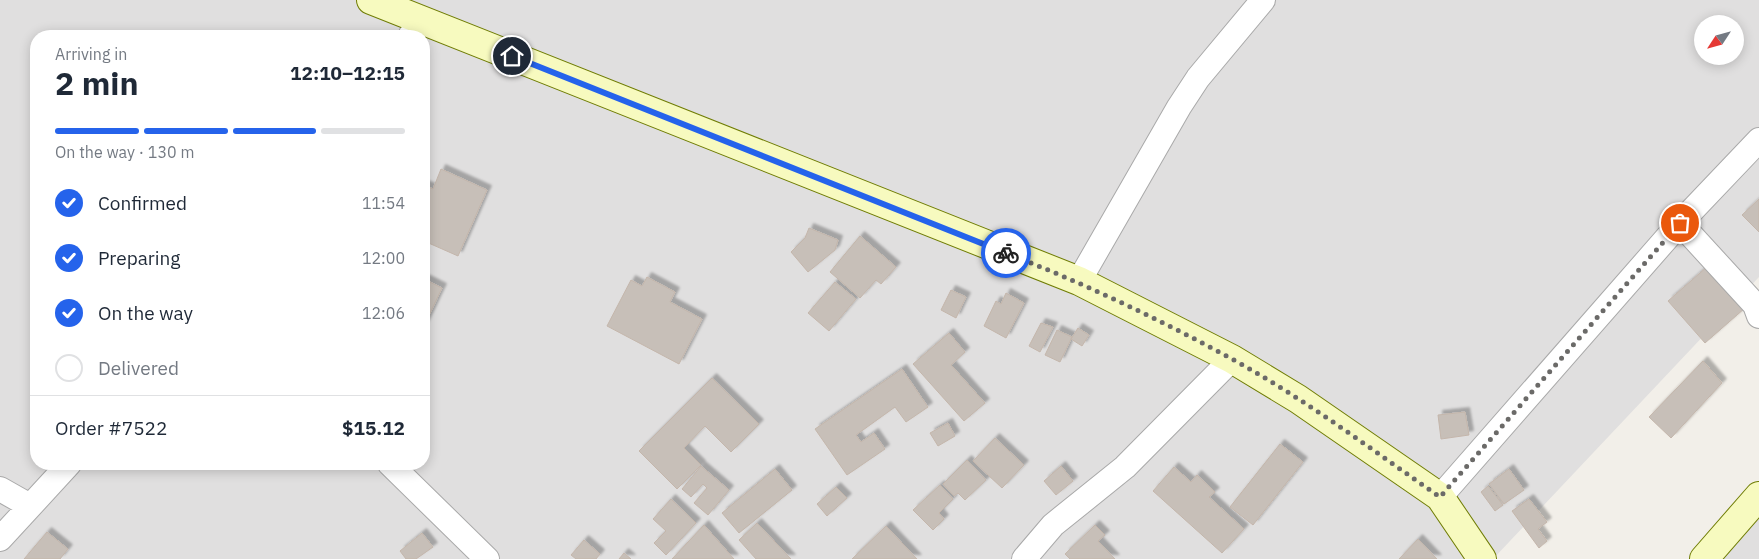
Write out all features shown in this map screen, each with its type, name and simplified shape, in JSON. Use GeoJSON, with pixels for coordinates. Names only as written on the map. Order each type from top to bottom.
{"type":"FeatureCollection","features":[{"type":"Feature","properties":{"kind":"main road"},"geometry":{"type":"LineString","coordinates":[[371,0],[416,29]]}},
{"type":"Feature","properties":{"kind":"main road"},"geometry":{"type":"LineString","coordinates":[[430,34],[1079,282],[1232,359],[1298,399],[1440,497],[1482,559]]}},
{"type":"Feature","properties":{"kind":"main road"},"geometry":{"type":"LineString","coordinates":[[1704,559],[1759,496]]}},
{"type":"Feature","properties":{"kind":"street"},"geometry":{"type":"LineString","coordinates":[[1079,282],[1193,85],[1263,0]]}},
{"type":"Feature","properties":{"kind":"street"},"geometry":{"type":"LineString","coordinates":[[1440,497],[1680,223],[1759,140]]}},
{"type":"Feature","properties":{"kind":"street"},"geometry":{"type":"LineString","coordinates":[[1680,223],[1755,305],[1759,316]]}},
{"type":"Feature","properties":{"kind":"street"},"geometry":{"type":"LineString","coordinates":[[1024,559],[1053,525],[1125,467],[1232,359]]}},
{"type":"Feature","properties":{"kind":"street"},"geometry":{"type":"LineString","coordinates":[[0,540],[63,470]]}},
{"type":"Feature","properties":{"kind":"street"},"geometry":{"type":"LineString","coordinates":[[396,470],[487,559]]}},
{"type":"Feature","properties":{"kind":"street"},"geometry":{"type":"LineString","coordinates":[[0,489],[30,506]]}},
{"type":"Feature","properties":{"kind":"shaded area"},"geometry":{"type":"Polygon","coordinates":[[[0,0],[1759,0],[1759,277],[1493,559],[0,559],[0,0]]]}},
{"type":"Feature","properties":{"kind":"shaded area"},"geometry":{"type":"Polygon","coordinates":[[[1759,502],[1759,559],[1701,559],[1759,502]]]}},
{"type":"Feature","properties":{"kind":"building"},"geometry":{"type":"Polygon","coordinates":[[[441,169],[487,190],[458,256],[430,244],[430,188],[433,189],[441,169]]]}},
{"type":"Feature","properties":{"kind":"building"},"geometry":{"type":"Polygon","coordinates":[[[1759,199],[1759,232],[1742,215],[1759,199]]]}},
{"type":"Feature","properties":{"kind":"building"},"geometry":{"type":"Polygon","coordinates":[[[809,228],[838,240],[835,250],[808,272],[791,252],[805,238],[809,228]]]}},
{"type":"Feature","properties":{"kind":"building"},"geometry":{"type":"Polygon","coordinates":[[[860,236],[896,267],[881,284],[876,280],[860,298],[830,272],[860,236]]]}},
{"type":"Feature","properties":{"kind":"building"},"geometry":{"type":"Polygon","coordinates":[[[1708,266],[1745,308],[1705,343],[1668,301],[1708,266]]]}},
{"type":"Feature","properties":{"kind":"building"},"geometry":{"type":"Polygon","coordinates":[[[647,277],[675,292],[670,302],[702,319],[679,364],[607,326],[631,280],[642,286],[647,277]]]}},
{"type":"Feature","properties":{"kind":"building"},"geometry":{"type":"Polygon","coordinates":[[[430,282],[442,288],[430,313],[430,282]]]}},
{"type":"Feature","properties":{"kind":"building"},"geometry":{"type":"Polygon","coordinates":[[[835,282],[856,299],[829,331],[808,313],[835,282]]]}},
{"type":"Feature","properties":{"kind":"building"},"geometry":{"type":"Polygon","coordinates":[[[951,290],[966,297],[956,318],[941,310],[951,290]]]}},
{"type":"Feature","properties":{"kind":"building"},"geometry":{"type":"Polygon","coordinates":[[[1006,293],[1024,303],[1006,338],[984,326],[996,301],[1001,304],[1006,293]]]}},
{"type":"Feature","properties":{"kind":"building"},"geometry":{"type":"Polygon","coordinates":[[[1041,323],[1053,327],[1040,352],[1029,346],[1041,323]]]}},
{"type":"Feature","properties":{"kind":"building"},"geometry":{"type":"Polygon","coordinates":[[[1078,328],[1089,335],[1082,346],[1071,339],[1078,328]]]}},
{"type":"Feature","properties":{"kind":"building"},"geometry":{"type":"Polygon","coordinates":[[[1057,330],[1072,337],[1060,362],[1045,355],[1057,330]]]}},
{"type":"Feature","properties":{"kind":"building"},"geometry":{"type":"Polygon","coordinates":[[[949,333],[965,352],[951,365],[985,403],[964,421],[913,364],[949,333]]]}},
{"type":"Feature","properties":{"kind":"building"},"geometry":{"type":"Polygon","coordinates":[[[1703,361],[1722,383],[1671,438],[1649,417],[1703,361]]]}},
{"type":"Feature","properties":{"kind":"building"},"geometry":{"type":"Polygon","coordinates":[[[902,369],[928,407],[906,422],[895,407],[856,435],[861,442],[874,433],[885,449],[847,475],[815,429],[902,369]]]}},
{"type":"Feature","properties":{"kind":"building"},"geometry":{"type":"Polygon","coordinates":[[[712,378],[759,424],[731,452],[705,426],[684,448],[701,465],[677,489],[639,451],[712,378]]]}},
{"type":"Feature","properties":{"kind":"building"},"geometry":{"type":"Polygon","coordinates":[[[1465,412],[1469,435],[1441,439],[1438,415],[1465,412]]]}},
{"type":"Feature","properties":{"kind":"building"},"geometry":{"type":"Polygon","coordinates":[[[948,423],[955,436],[938,446],[930,433],[948,423]]]}},
{"type":"Feature","properties":{"kind":"building"},"geometry":{"type":"Polygon","coordinates":[[[995,438],[1024,465],[1002,488],[973,461],[995,438]]]}},
{"type":"Feature","properties":{"kind":"building"},"geometry":{"type":"Polygon","coordinates":[[[1280,444],[1303,462],[1253,525],[1230,507],[1280,444]]]}},
{"type":"Feature","properties":{"kind":"building"},"geometry":{"type":"Polygon","coordinates":[[[967,460],[986,480],[965,500],[958,493],[954,496],[943,484],[967,460]]]}},
{"type":"Feature","properties":{"kind":"building"},"geometry":{"type":"Polygon","coordinates":[[[701,466],[729,490],[708,515],[694,503],[707,488],[703,484],[691,497],[682,489],[701,466]]]}},
{"type":"Feature","properties":{"kind":"building"},"geometry":{"type":"Polygon","coordinates":[[[1061,466],[1073,481],[1056,495],[1044,481],[1061,466]]]}},
{"type":"Feature","properties":{"kind":"building"},"geometry":{"type":"Polygon","coordinates":[[[1174,467],[1191,482],[1197,475],[1215,492],[1209,497],[1244,529],[1222,553],[1153,491],[1174,467]]]}},
{"type":"Feature","properties":{"kind":"building"},"geometry":{"type":"Polygon","coordinates":[[[775,469],[792,490],[739,533],[722,513],[775,469]]]}},
{"type":"Feature","properties":{"kind":"building"},"geometry":{"type":"Polygon","coordinates":[[[1509,469],[1524,490],[1504,504],[1489,484],[1509,469]]]}},
{"type":"Feature","properties":{"kind":"building"},"geometry":{"type":"Polygon","coordinates":[[[940,485],[953,499],[939,513],[944,519],[933,530],[913,510],[940,485]]]}},
{"type":"Feature","properties":{"kind":"building"},"geometry":{"type":"Polygon","coordinates":[[[1488,486],[1503,505],[1495,511],[1481,492],[1488,486]]]}},
{"type":"Feature","properties":{"kind":"building"},"geometry":{"type":"Polygon","coordinates":[[[836,487],[847,498],[827,516],[817,504],[836,487]]]}},
{"type":"Feature","properties":{"kind":"building"},"geometry":{"type":"Polygon","coordinates":[[[671,499],[696,523],[666,555],[654,543],[666,531],[653,519],[671,499]]]}},
{"type":"Feature","properties":{"kind":"building"},"geometry":{"type":"Polygon","coordinates":[[[1529,499],[1547,522],[1538,529],[1547,541],[1539,548],[1512,511],[1529,499]]]}},
{"type":"Feature","properties":{"kind":"building"},"geometry":{"type":"Polygon","coordinates":[[[757,523],[791,559],[756,559],[739,540],[757,523]]]}},
{"type":"Feature","properties":{"kind":"building"},"geometry":{"type":"Polygon","coordinates":[[[704,525],[734,559],[672,559],[704,525]]]}},
{"type":"Feature","properties":{"kind":"building"},"geometry":{"type":"Polygon","coordinates":[[[1095,525],[1105,535],[1098,541],[1115,559],[1070,559],[1065,554],[1095,525]]]}},
{"type":"Feature","properties":{"kind":"building"},"geometry":{"type":"Polygon","coordinates":[[[886,526],[917,559],[852,559],[886,526]]]}},
{"type":"Feature","properties":{"kind":"building"},"geometry":{"type":"Polygon","coordinates":[[[47,532],[68,549],[60,559],[24,559],[47,532]]]}},
{"type":"Feature","properties":{"kind":"building"},"geometry":{"type":"Polygon","coordinates":[[[422,533],[433,547],[416,559],[406,559],[400,551],[422,533]]]}},
{"type":"Feature","properties":{"kind":"building"},"geometry":{"type":"Polygon","coordinates":[[[1418,539],[1437,559],[1399,559],[1418,539]]]}},
{"type":"Feature","properties":{"kind":"building"},"geometry":{"type":"Polygon","coordinates":[[[584,540],[600,554],[596,559],[576,559],[571,555],[584,540]]]}},
{"type":"Feature","properties":{"kind":"building"},"geometry":{"type":"Polygon","coordinates":[[[624,553],[631,559],[619,559],[624,553]]]}},
{"type":"Feature","properties":{"kind":"way so far"},"geometry":{"type":"LineString","coordinates":[[1006,253],[1079,282],[1232,359],[1298,399],[1440,497],[1680,223]]}},
{"type":"Feature","properties":{"kind":"route"},"geometry":{"type":"LineString","coordinates":[[512,56],[1006,253]]}}]}
